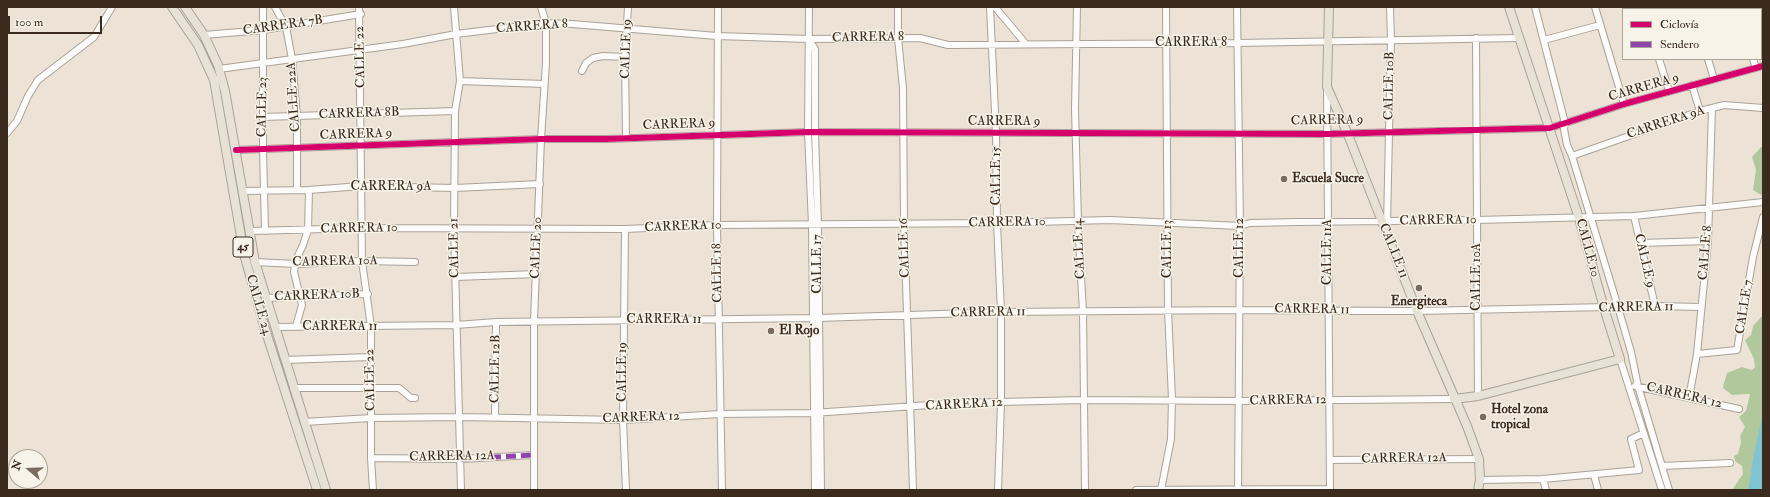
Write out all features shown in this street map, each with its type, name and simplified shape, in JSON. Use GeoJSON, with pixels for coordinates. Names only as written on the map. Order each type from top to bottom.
{"type":"FeatureCollection","features":[{"type":"Feature","properties":{"kind":"main road","name":"CALLE 24"},"geometry":{"type":"LineString","coordinates":[[172,7],[198,45],[214,80],[248,269],[285,392],[317,490]]}},
{"type":"Feature","properties":{"kind":"main road","name":"CALLE 24"},"geometry":{"type":"LineString","coordinates":[[185,7],[204,35],[220,69],[256,262],[265,298],[326,490]]}},
{"type":"Feature","properties":{"kind":"main road","name":"CALLE 11"},"geometry":{"type":"LineString","coordinates":[[1329,7],[1327,87],[1384,221],[1387,237],[1417,311],[1467,426],[1479,459],[1480,480],[1478,490]]}},
{"type":"Feature","properties":{"kind":"main road","name":"CALLE 10"},"geometry":{"type":"LineString","coordinates":[[1509,7],[1518,38],[1550,128],[1579,218],[1620,359]]}},
{"type":"Feature","properties":{"kind":"main road","name":"CARRERA 12"},"geometry":{"type":"LineString","coordinates":[[1454,399],[1478,396],[1620,359]]}},
{"type":"Feature","properties":{"kind":"street"},"geometry":{"type":"LineString","coordinates":[[7,133],[18,122],[28,96],[38,80],[94,37],[112,7]]}},
{"type":"Feature","properties":{"kind":"street","name":"CALLE 23"},"geometry":{"type":"LineString","coordinates":[[263,7],[263,149],[265,231]]}},
{"type":"Feature","properties":{"kind":"street","name":"CALLE 22A"},"geometry":{"type":"LineString","coordinates":[[275,7],[286,27],[292,59],[297,116],[297,190]]}},
{"type":"Feature","properties":{"kind":"street","name":"CALLE 22"},"geometry":{"type":"LineString","coordinates":[[359,7],[361,14],[362,261],[368,294],[371,327],[371,458],[373,490]]}},
{"type":"Feature","properties":{"kind":"street","name":"CALLE 21"},"geometry":{"type":"LineString","coordinates":[[454,7],[460,81],[455,110],[456,143],[454,228],[462,490]]}},
{"type":"Feature","properties":{"kind":"street","name":"CALLE 20"},"geometry":{"type":"LineString","coordinates":[[534,490],[534,322],[546,23],[541,7]]}},
{"type":"Feature","properties":{"kind":"street","name":"CALLE 19"},"geometry":{"type":"LineString","coordinates":[[626,138],[625,57],[628,29],[628,7]]}},
{"type":"Feature","properties":{"kind":"street","name":"CALLE 18"},"geometry":{"type":"LineString","coordinates":[[718,7],[717,225],[722,490]]}},
{"type":"Feature","properties":{"kind":"street","name":"CALLE 17"},"geometry":{"type":"LineString","coordinates":[[809,7],[811,133],[815,225],[815,490]]}},
{"type":"Feature","properties":{"kind":"street","name":"CALLE 16"},"geometry":{"type":"LineString","coordinates":[[898,7],[898,38],[903,88],[904,224],[913,490]]}},
{"type":"Feature","properties":{"kind":"street","name":"CALLE 15"},"geometry":{"type":"LineString","coordinates":[[990,7],[993,44],[996,133],[1000,312],[1001,403],[998,490]]}},
{"type":"Feature","properties":{"kind":"street"},"geometry":{"type":"LineString","coordinates":[[996,7],[1025,43]]}},
{"type":"Feature","properties":{"kind":"street","name":"CALLE 14"},"geometry":{"type":"LineString","coordinates":[[1077,7],[1076,132],[1078,222],[1083,312],[1085,490]]}},
{"type":"Feature","properties":{"kind":"street","name":"CALLE 13"},"geometry":{"type":"LineString","coordinates":[[1161,490],[1171,439],[1172,399],[1168,310],[1166,7]]}},
{"type":"Feature","properties":{"kind":"street","name":"CALLE 12"},"geometry":{"type":"LineString","coordinates":[[1237,7],[1240,134],[1238,490]]}},
{"type":"Feature","properties":{"kind":"street","name":"CALLE 10B"},"geometry":{"type":"LineString","coordinates":[[1384,221],[1389,131],[1391,40],[1390,7]]}},
{"type":"Feature","properties":{"kind":"street","name":"CALLE 10"},"geometry":{"type":"LineString","coordinates":[[1535,7],[1565,123],[1564,134],[1618,307],[1631,352],[1638,386],[1669,490]]}},
{"type":"Feature","properties":{"kind":"street"},"geometry":{"type":"LineString","coordinates":[[1597,8],[1600,25],[1624,104]]}},
{"type":"Feature","properties":{"kind":"street","name":"CARRERA 7B"},"geometry":{"type":"LineString","coordinates":[[204,35],[286,27],[361,14]]}},
{"type":"Feature","properties":{"kind":"street","name":"CARRERA 8"},"geometry":{"type":"LineString","coordinates":[[220,69],[404,44],[456,34],[546,23],[718,36],[809,39],[920,38],[948,45],[1025,43],[1237,43],[1518,38]]}},
{"type":"Feature","properties":{"kind":"street"},"geometry":{"type":"LineString","coordinates":[[1544,40],[1600,25]]}},
{"type":"Feature","properties":{"kind":"street","name":"CALLE 10A"},"geometry":{"type":"LineString","coordinates":[[1476,38],[1478,396]]}},
{"type":"Feature","properties":{"kind":"street"},"geometry":{"type":"LineString","coordinates":[[582,71],[586,63],[593,58],[603,56],[625,57]]}},
{"type":"Feature","properties":{"kind":"street"},"geometry":{"type":"LineString","coordinates":[[1660,60],[1669,91]]}},
{"type":"Feature","properties":{"kind":"street"},"geometry":{"type":"LineString","coordinates":[[1708,60],[1714,79]]}},
{"type":"Feature","properties":{"kind":"street"},"geometry":{"type":"LineString","coordinates":[[1753,60],[1756,68]]}},
{"type":"Feature","properties":{"kind":"street","name":"CARRERA 9"},"geometry":{"type":"LineString","coordinates":[[236,150],[541,139],[811,133],[904,134],[1076,132],[1327,134],[1347,132],[1550,128],[1624,104],[1763,66]]}},
{"type":"Feature","properties":{"kind":"street"},"geometry":{"type":"LineString","coordinates":[[460,81],[544,84]]}},
{"type":"Feature","properties":{"kind":"street"},"geometry":{"type":"LineString","coordinates":[[1692,85],[1700,111]]}},
{"type":"Feature","properties":{"kind":"street","name":"CALLE 11A"},"geometry":{"type":"LineString","coordinates":[[1327,87],[1330,489]]}},
{"type":"Feature","properties":{"kind":"street","name":"CARRERA 9A"},"geometry":{"type":"LineString","coordinates":[[1572,156],[1700,111],[1724,105],[1763,108]]}},
{"type":"Feature","properties":{"kind":"street","name":"CALLE 8"},"geometry":{"type":"LineString","coordinates":[[1689,398],[1697,354],[1708,241],[1712,108]]}},
{"type":"Feature","properties":{"kind":"street","name":"CARRERA 8B"},"geometry":{"type":"LineString","coordinates":[[263,117],[455,110]]}},
{"type":"Feature","properties":{"kind":"street","name":"CARRERA 9A"},"geometry":{"type":"LineString","coordinates":[[243,191],[309,190],[361,186],[454,188],[540,184]]}},
{"type":"Feature","properties":{"kind":"street"},"geometry":{"type":"LineString","coordinates":[[296,326],[302,305],[301,296],[295,280],[296,260],[308,230],[309,190]]}},
{"type":"Feature","properties":{"kind":"street","name":"CARRERA 10"},"geometry":{"type":"LineString","coordinates":[[250,231],[362,228],[625,229],[717,225],[1078,222],[1110,220],[1240,226],[1266,222],[1476,220],[1634,216],[1710,209],[1763,202]]}},
{"type":"Feature","properties":{"kind":"street","name":"CALLE 9"},"geometry":{"type":"LineString","coordinates":[[1634,216],[1655,306]]}},
{"type":"Feature","properties":{"kind":"street","name":"CALLE 7"},"geometry":{"type":"LineString","coordinates":[[1697,354],[1737,350],[1753,257],[1763,217]]}},
{"type":"Feature","properties":{"kind":"street","name":"CALLE 19"},"geometry":{"type":"LineString","coordinates":[[625,229],[623,420],[626,490]]}},
{"type":"Feature","properties":{"kind":"street"},"geometry":{"type":"LineString","coordinates":[[1640,243],[1708,241]]}},
{"type":"Feature","properties":{"kind":"street","name":"CARRERA 10A"},"geometry":{"type":"LineString","coordinates":[[256,262],[296,264],[362,261],[415,262]]}},
{"type":"Feature","properties":{"kind":"street"},"geometry":{"type":"LineString","coordinates":[[456,277],[537,274]]}},
{"type":"Feature","properties":{"kind":"street","name":"CARRERA 10B"},"geometry":{"type":"LineString","coordinates":[[265,298],[368,294]]}},
{"type":"Feature","properties":{"kind":"street","name":"CARRERA 11"},"geometry":{"type":"LineString","coordinates":[[275,327],[371,327],[456,325],[496,322],[815,318],[1000,312],[1168,310],[1417,311],[1655,306],[1701,307]]}},
{"type":"Feature","properties":{"kind":"street","name":"CALLE 12B"},"geometry":{"type":"LineString","coordinates":[[495,417],[496,322]]}},
{"type":"Feature","properties":{"kind":"street"},"geometry":{"type":"LineString","coordinates":[[285,360],[370,357]]}},
{"type":"Feature","properties":{"kind":"street","name":"CALLE 10"},"geometry":{"type":"LineString","coordinates":[[1620,359],[1630,385],[1662,490]]}},
{"type":"Feature","properties":{"kind":"street","name":"CARRERA 12"},"geometry":{"type":"LineString","coordinates":[[1630,385],[1739,409]]}},
{"type":"Feature","properties":{"kind":"street"},"geometry":{"type":"LineString","coordinates":[[293,388],[400,388],[410,398],[415,398]]}},
{"type":"Feature","properties":{"kind":"street","name":"CARRERA 12"},"geometry":{"type":"LineString","coordinates":[[304,422],[371,418],[460,417],[623,420],[720,414],[816,413],[959,403],[1083,400],[1172,399],[1238,401],[1454,399]]}},
{"type":"Feature","properties":{"kind":"street","name":"CALLE 17"},"geometry":{"type":"LineString","coordinates":[[816,413],[821,490]]}},
{"type":"Feature","properties":{"kind":"street"},"geometry":{"type":"LineString","coordinates":[[1480,480],[1543,479],[1639,470],[1632,439],[1644,433]]}},
{"type":"Feature","properties":{"kind":"street","name":"CARRERA 12A"},"geometry":{"type":"LineString","coordinates":[[371,458],[461,458],[533,455]]}},
{"type":"Feature","properties":{"kind":"street","name":"CARRERA 12A"},"geometry":{"type":"LineString","coordinates":[[1330,460],[1479,459]]}},
{"type":"Feature","properties":{"kind":"street"},"geometry":{"type":"LineString","coordinates":[[1662,466],[1730,462]]}},
{"type":"Feature","properties":{"kind":"street"},"geometry":{"type":"LineString","coordinates":[[1594,475],[1598,490]]}},
{"type":"Feature","properties":{"kind":"street"},"geometry":{"type":"LineString","coordinates":[[1543,479],[1546,490]]}},
{"type":"Feature","properties":{"kind":"street"},"geometry":{"type":"LineString","coordinates":[[1136,490],[1330,489]]}},
{"type":"Feature","properties":{"kind":"green space"},"geometry":{"type":"Polygon","coordinates":[[[1763,145],[1763,196],[1753,190],[1756,170],[1752,157],[1763,145]]]}},
{"type":"Feature","properties":{"kind":"green space"},"geometry":{"type":"Polygon","coordinates":[[[1763,315],[1763,412],[1748,490],[1732,490],[1743,474],[1742,466],[1735,461],[1734,456],[1738,454],[1741,442],[1740,436],[1745,427],[1739,417],[1746,411],[1750,394],[1732,395],[1723,388],[1727,373],[1742,367],[1752,370],[1755,367],[1754,359],[1745,340],[1751,335],[1753,326],[1763,315]]]}},
{"type":"Feature","properties":{"kind":"water"},"geometry":{"type":"Polygon","coordinates":[[[1763,412],[1763,490],[1748,490],[1754,454],[1763,412]]]}},
{"type":"Feature","properties":{"kind":"marked path"},"geometry":{"type":"LineString","coordinates":[[461,459],[533,455]]}},
{"type":"Feature","properties":{"kind":"cycle path"},"geometry":{"type":"LineString","coordinates":[[236,150],[541,139],[606,139],[808,132],[1327,134],[1550,128],[1624,104],[1763,66]]}},
{"type":"Feature","properties":{"kind":"place","name":"Escuela Sucre"},"geometry":{"type":"Point","coordinates":[1284,179]}},
{"type":"Feature","properties":{"kind":"place","name":"Energiteca"},"geometry":{"type":"Point","coordinates":[1419,288]}},
{"type":"Feature","properties":{"kind":"place","name":"El Rojo"},"geometry":{"type":"Point","coordinates":[771,331]}},
{"type":"Feature","properties":{"kind":"place","name":"Hotel zona tropical"},"geometry":{"type":"Point","coordinates":[1483,417]}}]}
